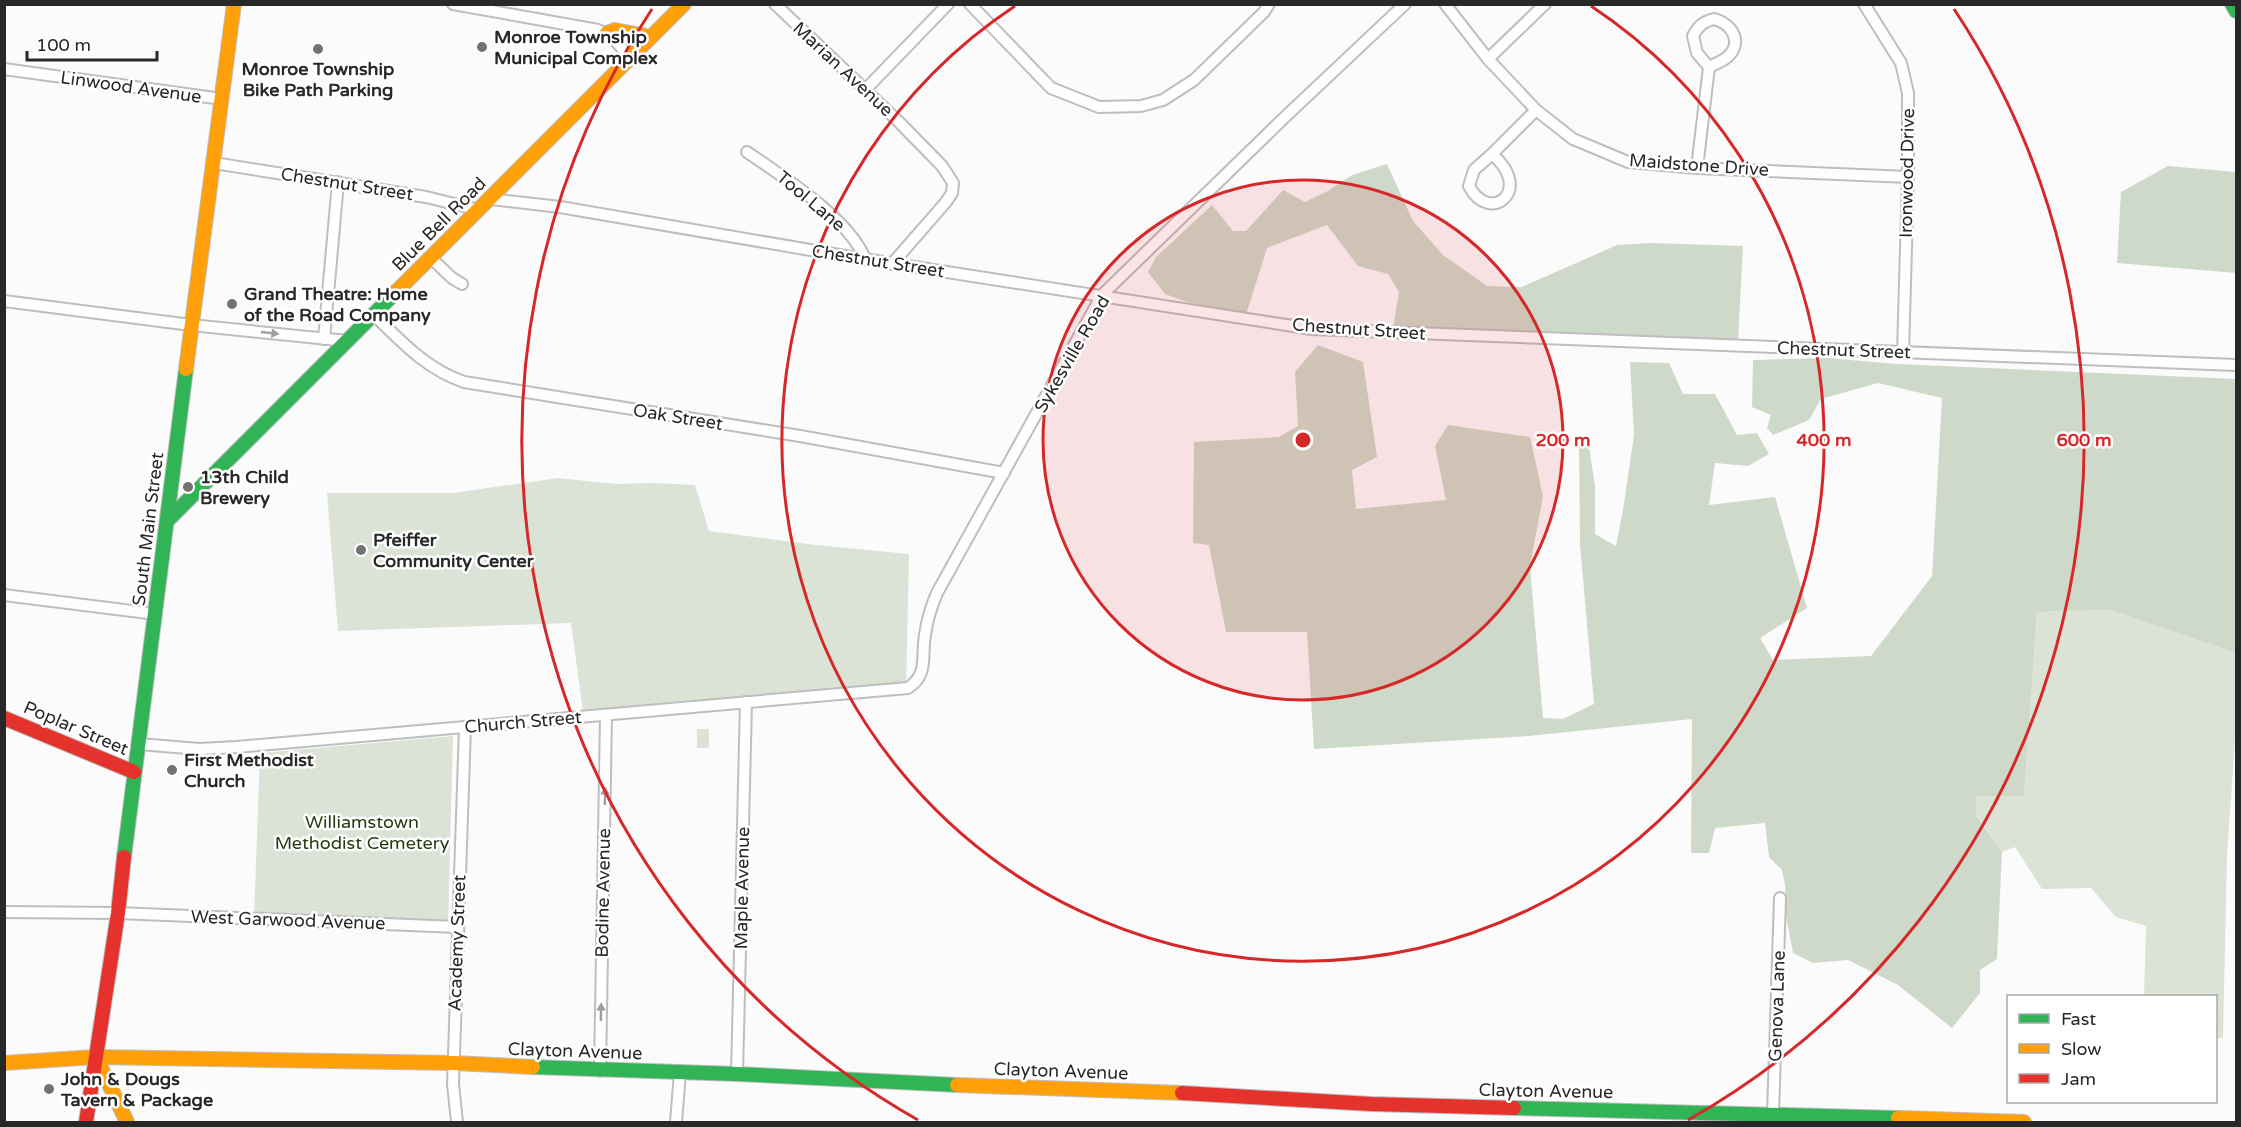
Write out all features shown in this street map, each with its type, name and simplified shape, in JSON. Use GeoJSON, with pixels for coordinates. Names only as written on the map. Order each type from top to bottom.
{"type":"FeatureCollection","features":[{"type":"Feature","properties":{"kind":"main road","name":"South Main Street"},"geometry":{"type":"LineString","coordinates":[[86,1122],[118,913],[191,325],[234,4]]}},
{"type":"Feature","properties":{"kind":"main road","name":"Blue Bell Road"},"geometry":{"type":"LineString","coordinates":[[168,520],[684,4]]}},
{"type":"Feature","properties":{"kind":"main road"},"geometry":{"type":"LineString","coordinates":[[2232,4],[2236,11]]}},
{"type":"Feature","properties":{"kind":"main road"},"geometry":{"type":"LineString","coordinates":[[607,33],[615,30],[651,37]]}},
{"type":"Feature","properties":{"kind":"main road","name":"Poplar Street"},"geometry":{"type":"LineString","coordinates":[[4,718],[134,772]]}},
{"type":"Feature","properties":{"kind":"main road"},"geometry":{"type":"LineString","coordinates":[[96,1057],[128,1122]]}},
{"type":"Feature","properties":{"kind":"main road","name":"Clayton Avenue"},"geometry":{"type":"LineString","coordinates":[[4,1063],[96,1057],[454,1063],[1033,1089],[1155,1091],[1371,1104],[2024,1122]]}},
{"type":"Feature","properties":{"kind":"street","name":"Marian Avenue"},"geometry":{"type":"LineString","coordinates":[[775,4],[866,89],[942,166],[953,183],[952,193],[892,264]]}},
{"type":"Feature","properties":{"kind":"street"},"geometry":{"type":"LineString","coordinates":[[866,89],[948,4]]}},
{"type":"Feature","properties":{"kind":"street"},"geometry":{"type":"LineString","coordinates":[[970,4],[1051,88],[1099,106],[1141,106],[1163,100],[1194,80],[1264,12],[1269,4]]}},
{"type":"Feature","properties":{"kind":"street","name":"Sykesville Road"},"geometry":{"type":"LineString","coordinates":[[908,688],[917,682],[922,672],[927,622],[937,593],[1102,295],[1405,4]]}},
{"type":"Feature","properties":{"kind":"street","name":"Maidstone Drive"},"geometry":{"type":"LineString","coordinates":[[1445,4],[1488,59],[1536,110],[1573,140],[1628,162],[1697,168],[1908,177]]}},
{"type":"Feature","properties":{"kind":"street"},"geometry":{"type":"LineString","coordinates":[[1488,59],[1545,4]]}},
{"type":"Feature","properties":{"kind":"street","name":"Ironwood Drive"},"geometry":{"type":"LineString","coordinates":[[1864,4],[1900,63],[1908,93],[1903,353]]}},
{"type":"Feature","properties":{"kind":"street"},"geometry":{"type":"LineString","coordinates":[[454,5],[598,30],[607,33],[630,58]]}},
{"type":"Feature","properties":{"kind":"street"},"geometry":{"type":"LineString","coordinates":[[1697,168],[1709,67],[1696,53],[1693,36],[1697,27],[1705,21],[1714,19],[1724,22],[1731,28],[1735,37],[1735,45],[1725,59],[1709,67]]}},
{"type":"Feature","properties":{"kind":"street","name":"Linwood Avenue"},"geometry":{"type":"LineString","coordinates":[[4,69],[222,99]]}},
{"type":"Feature","properties":{"kind":"street"},"geometry":{"type":"LineString","coordinates":[[1492,154],[1510,176],[1511,184],[1510,192],[1505,197],[1487,204],[1478,200],[1469,186],[1473,170],[1536,110]]}},
{"type":"Feature","properties":{"kind":"street","name":"Tool Lane"},"geometry":{"type":"LineString","coordinates":[[747,152],[836,219],[860,246],[865,259]]}},
{"type":"Feature","properties":{"kind":"street","name":"Chestnut Street"},"geometry":{"type":"LineString","coordinates":[[214,163],[426,197],[479,210]]}},
{"type":"Feature","properties":{"kind":"street"},"geometry":{"type":"LineString","coordinates":[[324,339],[338,182]]}},
{"type":"Feature","properties":{"kind":"street","name":"Chestnut Street"},"geometry":{"type":"LineString","coordinates":[[490,199],[560,207],[892,264],[1238,318],[1333,330],[2236,365]]}},
{"type":"Feature","properties":{"kind":"street"},"geometry":{"type":"LineString","coordinates":[[431,258],[452,278],[462,284]]}},
{"type":"Feature","properties":{"kind":"street"},"geometry":{"type":"LineString","coordinates":[[4,301],[191,325],[348,341]]}},
{"type":"Feature","properties":{"kind":"street","name":"Oak Street"},"geometry":{"type":"LineString","coordinates":[[374,315],[428,366],[464,382],[800,436],[1004,473]]}},
{"type":"Feature","properties":{"kind":"street"},"geometry":{"type":"LineString","coordinates":[[4,595],[156,614]]}},
{"type":"Feature","properties":{"kind":"street","name":"Church Street"},"geometry":{"type":"LineString","coordinates":[[139,744],[215,748],[606,716],[908,688]]}},
{"type":"Feature","properties":{"kind":"street","name":"Maple Avenue"},"geometry":{"type":"LineString","coordinates":[[737,1074],[746,702]]}},
{"type":"Feature","properties":{"kind":"street","name":"Bodine Avenue"},"geometry":{"type":"LineString","coordinates":[[600,1071],[606,716]]}},
{"type":"Feature","properties":{"kind":"street","name":"Academy Street"},"geometry":{"type":"LineString","coordinates":[[457,1122],[453,1084],[465,728]]}},
{"type":"Feature","properties":{"kind":"street","name":"Genova Lane"},"geometry":{"type":"LineString","coordinates":[[1773,1114],[1780,898]]}},
{"type":"Feature","properties":{"kind":"street","name":"West Garwood Avenue"},"geometry":{"type":"LineString","coordinates":[[4,912],[118,913],[458,927]]}},
{"type":"Feature","properties":{"kind":"street"},"geometry":{"type":"LineString","coordinates":[[676,1122],[680,1072]]}},
{"type":"Feature","properties":{"kind":"green space"},"geometry":{"type":"Polygon","coordinates":[[[1387,164],[1413,221],[1443,255],[1487,286],[1522,287],[1617,245],[1652,243],[1743,246],[1738,342],[1393,329],[1399,292],[1388,274],[1358,266],[1327,225],[1267,248],[1246,315],[1187,302],[1165,294],[1148,272],[1156,257],[1212,205],[1233,231],[1246,231],[1283,190],[1305,202],[1328,191],[1352,175],[1387,164]]]}},
{"type":"Feature","properties":{"kind":"green space"},"geometry":{"type":"Polygon","coordinates":[[[2168,166],[2236,172],[2236,273],[2117,263],[2121,192],[2168,166]]]}},
{"type":"Feature","properties":{"kind":"green space"},"geometry":{"type":"Polygon","coordinates":[[[1318,345],[1363,362],[1377,457],[1352,470],[1356,509],[1446,500],[1435,446],[1448,425],[1530,437],[1543,496],[1530,566],[1543,718],[1563,719],[1594,704],[1580,544],[1579,437],[1588,440],[1595,486],[1595,534],[1616,546],[1634,435],[1630,362],[1669,363],[1683,394],[1715,394],[1737,435],[1757,433],[1769,454],[1748,466],[1715,463],[1709,505],[1775,497],[1807,608],[1760,638],[1773,660],[1871,656],[1932,576],[1942,398],[1878,383],[1821,399],[1809,420],[1773,435],[1767,428],[1771,415],[1752,407],[1753,360],[1827,358],[1897,364],[2236,379],[2236,653],[2110,610],[2037,612],[2024,796],[1976,796],[1976,815],[2002,852],[1997,959],[1980,970],[1980,993],[1952,1028],[1898,985],[1848,960],[1813,963],[1793,953],[1786,916],[1782,870],[1769,857],[1765,823],[1715,828],[1709,853],[1691,853],[1692,719],[1529,736],[1314,749],[1307,632],[1226,632],[1209,545],[1193,543],[1194,442],[1279,437],[1298,426],[1295,372],[1318,345]]]}},
{"type":"Feature","properties":{"kind":"green space"},"geometry":{"type":"Polygon","coordinates":[[[558,478],[616,484],[695,485],[709,531],[909,554],[906,687],[584,719],[571,623],[338,631],[327,493],[453,493],[558,478]]]}},
{"type":"Feature","properties":{"kind":"green space"},"geometry":{"type":"Polygon","coordinates":[[[2110,610],[2236,653],[2236,727],[2227,855],[2223,1038],[2217,1038],[2217,995],[2144,995],[2146,926],[2116,917],[2091,888],[2042,889],[2015,847],[2002,852],[1976,814],[1976,796],[2024,796],[2037,612],[2110,610]]]}},
{"type":"Feature","properties":{"kind":"green space"},"geometry":{"type":"Polygon","coordinates":[[[697,729],[709,729],[709,748],[697,748],[697,729]]]}},
{"type":"Feature","properties":{"kind":"green space","name":"Williamstown Methodist Cemetery"},"geometry":{"type":"Polygon","coordinates":[[[453,736],[448,924],[254,916],[260,753],[453,736]]]}},
{"type":"Feature","properties":{"kind":"traffic: fast"},"geometry":{"type":"LineString","coordinates":[[2232,4],[2236,11]]}},
{"type":"Feature","properties":{"kind":"traffic: fast"},"geometry":{"type":"LineString","coordinates":[[168,520],[397,291]]}},
{"type":"Feature","properties":{"kind":"traffic: fast"},"geometry":{"type":"LineString","coordinates":[[124,857],[186,369]]}},
{"type":"Feature","properties":{"kind":"traffic: fast"},"geometry":{"type":"LineString","coordinates":[[533,1067],[957,1085]]}},
{"type":"Feature","properties":{"kind":"traffic: fast"},"geometry":{"type":"LineString","coordinates":[[1514,1108],[1898,1118]]}},
{"type":"Feature","properties":{"kind":"traffic: slow"},"geometry":{"type":"LineString","coordinates":[[186,369],[234,4]]}},
{"type":"Feature","properties":{"kind":"traffic: slow"},"geometry":{"type":"LineString","coordinates":[[397,291],[684,4]]}},
{"type":"Feature","properties":{"kind":"traffic: slow"},"geometry":{"type":"LineString","coordinates":[[607,33],[615,30],[651,37]]}},
{"type":"Feature","properties":{"kind":"traffic: slow"},"geometry":{"type":"LineString","coordinates":[[96,1057],[454,1063],[533,1067]]}},
{"type":"Feature","properties":{"kind":"traffic: slow"},"geometry":{"type":"LineString","coordinates":[[4,1063],[96,1057],[127,1122]]}},
{"type":"Feature","properties":{"kind":"traffic: slow"},"geometry":{"type":"LineString","coordinates":[[957,1085],[1182,1093]]}},
{"type":"Feature","properties":{"kind":"traffic: slow"},"geometry":{"type":"LineString","coordinates":[[1898,1118],[2024,1122]]}},
{"type":"Feature","properties":{"kind":"traffic: jam"},"geometry":{"type":"LineString","coordinates":[[4,718],[134,772]]}},
{"type":"Feature","properties":{"kind":"traffic: jam"},"geometry":{"type":"LineString","coordinates":[[86,1122],[118,913],[124,857]]}},
{"type":"Feature","properties":{"kind":"traffic: jam"},"geometry":{"type":"LineString","coordinates":[[1182,1093],[1371,1104],[1514,1108]]}},
{"type":"Feature","properties":{"kind":"place","name":"Monroe Township Municipal Complex"},"geometry":{"type":"Point","coordinates":[482,47]}},
{"type":"Feature","properties":{"kind":"place","name":"Monroe Township Bike Path Parking"},"geometry":{"type":"Point","coordinates":[318,49]}},
{"type":"Feature","properties":{"kind":"place","name":"Grand Theatre: Home of the Road Company"},"geometry":{"type":"Point","coordinates":[232,304]}},
{"type":"Feature","properties":{"kind":"place","name":"13th Child Brewery"},"geometry":{"type":"Point","coordinates":[188,487]}},
{"type":"Feature","properties":{"kind":"place","name":"Pfeiffer Community Center"},"geometry":{"type":"Point","coordinates":[361,550]}},
{"type":"Feature","properties":{"kind":"place","name":"First Methodist Church"},"geometry":{"type":"Point","coordinates":[172,770]}},
{"type":"Feature","properties":{"kind":"place","name":"John & Dougs Tavern & Package"},"geometry":{"type":"Point","coordinates":[49,1089]}}]}
